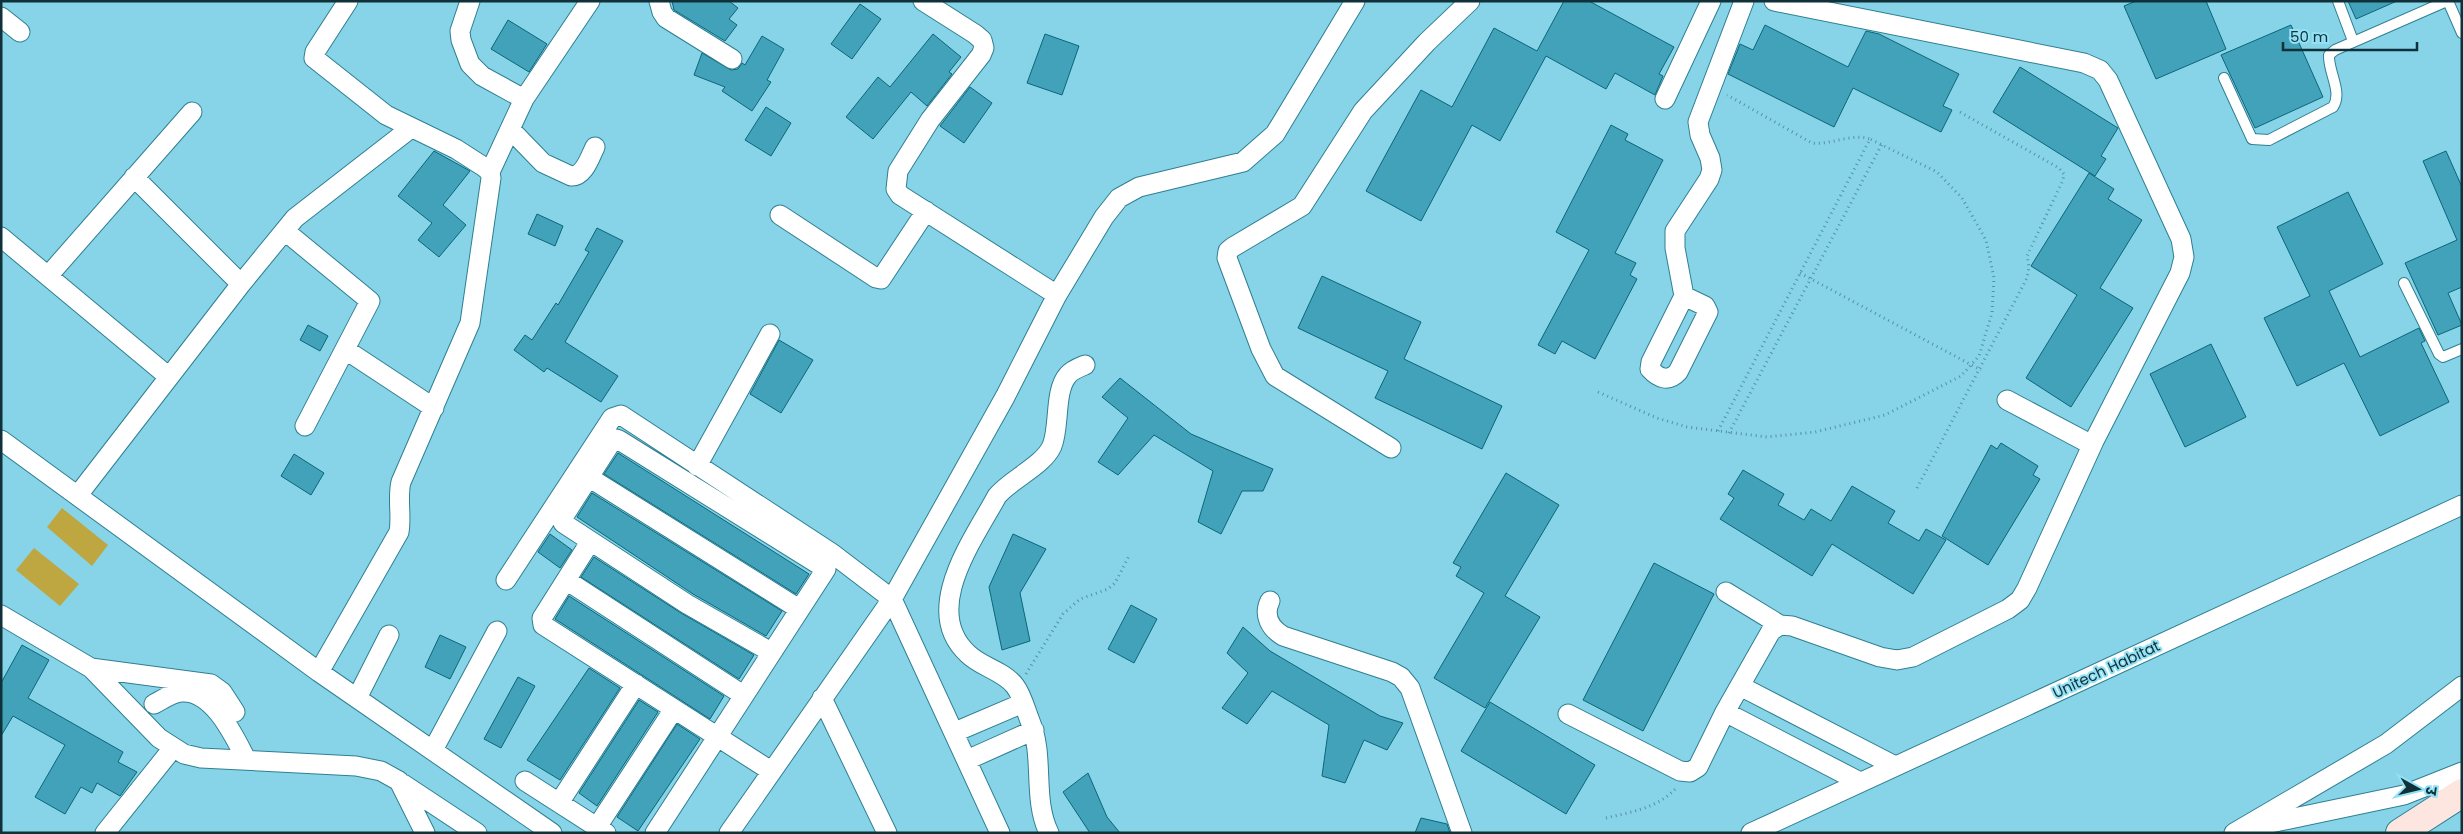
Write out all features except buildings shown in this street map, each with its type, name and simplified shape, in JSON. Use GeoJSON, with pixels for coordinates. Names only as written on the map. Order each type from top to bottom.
{"type":"FeatureCollection","features":[{"type":"Feature","properties":{"kind":"main road"},"geometry":{"type":"LineString","coordinates":[[2400,833],[2462,793]]}},
{"type":"Feature","properties":{"kind":"street"},"geometry":{"type":"LineString","coordinates":[[348,1],[315,52],[314,58],[386,115],[456,149],[490,172]]}},
{"type":"Feature","properties":{"kind":"street"},"geometry":{"type":"LineString","coordinates":[[470,1],[460,30],[461,40],[470,64],[482,76],[524,100]]}},
{"type":"Feature","properties":{"kind":"street"},"geometry":{"type":"LineString","coordinates":[[319,672],[394,542],[401,522],[398,493],[401,482],[470,323],[490,172],[524,100],[590,1]]}},
{"type":"Feature","properties":{"kind":"street"},"geometry":{"type":"LineString","coordinates":[[659,1],[666,18],[732,59]]}},
{"type":"Feature","properties":{"kind":"street"},"geometry":{"type":"LineString","coordinates":[[923,1],[975,34],[982,40],[984,48],[981,55],[930,120],[898,171],[896,189],[900,195],[1057,295]]}},
{"type":"Feature","properties":{"kind":"street"},"geometry":{"type":"LineString","coordinates":[[730,833],[771,771],[892,599],[1004,397],[1057,295],[1104,217],[1119,198],[1139,187],[1243,162],[1275,134],[1355,1]]}},
{"type":"Feature","properties":{"kind":"street"},"geometry":{"type":"LineString","coordinates":[[1391,448],[1275,376],[1261,350],[1227,258],[1228,251],[1302,206],[1363,111],[1427,42],[1470,1]]}},
{"type":"Feature","properties":{"kind":"street"},"geometry":{"type":"LineString","coordinates":[[1665,99],[1711,1]]}},
{"type":"Feature","properties":{"kind":"street"},"geometry":{"type":"LineString","coordinates":[[1684,296],[1674,248],[1674,231],[1709,179],[1712,170],[1698,122],[1744,1]]}},
{"type":"Feature","properties":{"kind":"street"},"geometry":{"type":"LineString","coordinates":[[1568,714],[1680,771],[1690,772],[1698,767],[1725,712],[1771,631],[1780,626],[1792,626],[1880,657],[1897,660],[1913,657],[2008,609],[2020,600],[2027,588],[2092,445],[2180,273],[2184,257],[2181,239],[2108,80],[2100,70],[2084,63],[1774,1]]}},
{"type":"Feature","properties":{"kind":"street"},"geometry":{"type":"LineString","coordinates":[[1,17],[20,32]]}},
{"type":"Feature","properties":{"kind":"street"},"geometry":{"type":"LineString","coordinates":[[48,276],[192,112]]}},
{"type":"Feature","properties":{"kind":"street"},"geometry":{"type":"LineString","coordinates":[[78,495],[241,284],[295,218],[411,128]]}},
{"type":"Feature","properties":{"kind":"street"},"geometry":{"type":"LineString","coordinates":[[510,129],[544,163],[571,176],[576,176],[582,172],[595,147]]}},
{"type":"Feature","properties":{"kind":"street"},"geometry":{"type":"LineString","coordinates":[[134,177],[241,284]]}},
{"type":"Feature","properties":{"kind":"street"},"geometry":{"type":"LineString","coordinates":[[780,215],[876,278],[881,279],[926,211]]}},
{"type":"Feature","properties":{"kind":"street"},"geometry":{"type":"LineString","coordinates":[[285,231],[370,301],[305,426]]}},
{"type":"Feature","properties":{"kind":"street"},"geometry":{"type":"LineString","coordinates":[[1,237],[169,377]]}},
{"type":"Feature","properties":{"kind":"street"},"geometry":{"type":"LineString","coordinates":[[697,466],[770,334]]}},
{"type":"Feature","properties":{"kind":"street"},"geometry":{"type":"LineString","coordinates":[[346,350],[434,408]]}},
{"type":"Feature","properties":{"kind":"street"},"geometry":{"type":"LineString","coordinates":[[1049,833],[1041,810],[1037,742],[1023,703],[1015,686],[969,655],[955,640],[950,620],[950,590],[957,570],[997,496],[1004,487],[1044,457],[1051,447],[1062,387],[1068,374],[1085,364]]}},
{"type":"Feature","properties":{"kind":"street"},"geometry":{"type":"LineString","coordinates":[[2007,400],[2092,445]]}},
{"type":"Feature","properties":{"kind":"street"},"geometry":{"type":"LineString","coordinates":[[506,580],[615,415],[625,417],[833,554],[892,599],[1000,833]]}},
{"type":"Feature","properties":{"kind":"street"},"geometry":{"type":"LineString","coordinates":[[655,833],[716,736],[825,571],[824,566],[616,439],[562,521],[564,525],[687,604],[771,652]]}},
{"type":"Feature","properties":{"kind":"street"},"geometry":{"type":"LineString","coordinates":[[1,440],[319,672],[552,833]]}},
{"type":"Feature","properties":{"kind":"street"},"geometry":{"type":"LineString","coordinates":[[590,478],[799,609]]}},
{"type":"Feature","properties":{"kind":"street","name":"Unitech Habitat"},"geometry":{"type":"LineString","coordinates":[[1750,833],[2462,505]]}},
{"type":"Feature","properties":{"kind":"street"},"geometry":{"type":"LineString","coordinates":[[590,542],[542,618],[543,625],[771,771]]}},
{"type":"Feature","properties":{"kind":"street"},"geometry":{"type":"LineString","coordinates":[[566,580],[744,695]]}},
{"type":"Feature","properties":{"kind":"street"},"geometry":{"type":"LineString","coordinates":[[1726,592],[1780,626]]}},
{"type":"Feature","properties":{"kind":"street"},"geometry":{"type":"LineString","coordinates":[[1270,600],[1267,607],[1267,617],[1275,631],[1282,636],[1392,672],[1401,677],[1410,688],[1462,833]]}},
{"type":"Feature","properties":{"kind":"street"},"geometry":{"type":"LineString","coordinates":[[1,615],[91,668],[159,738],[173,748],[202,758],[356,766],[381,771],[477,833]]}},
{"type":"Feature","properties":{"kind":"street"},"geometry":{"type":"LineString","coordinates":[[433,750],[497,631]]}},
{"type":"Feature","properties":{"kind":"street"},"geometry":{"type":"LineString","coordinates":[[357,698],[389,635]]}},
{"type":"Feature","properties":{"kind":"street"},"geometry":{"type":"LineString","coordinates":[[91,668],[211,684],[222,692],[235,712]]}},
{"type":"Feature","properties":{"kind":"street"},"geometry":{"type":"LineString","coordinates":[[559,803],[636,684]]}},
{"type":"Feature","properties":{"kind":"street"},"geometry":{"type":"LineString","coordinates":[[1740,686],[1895,766]]}},
{"type":"Feature","properties":{"kind":"street"},"geometry":{"type":"LineString","coordinates":[[2237,831],[2386,744],[2462,686]]}},
{"type":"Feature","properties":{"kind":"street"},"geometry":{"type":"LineString","coordinates":[[154,704],[180,692],[192,692],[208,700],[228,727],[246,759]]}},
{"type":"Feature","properties":{"kind":"street"},"geometry":{"type":"LineString","coordinates":[[822,698],[887,833]]}},
{"type":"Feature","properties":{"kind":"street"},"geometry":{"type":"LineString","coordinates":[[955,732],[1023,703]]}},
{"type":"Feature","properties":{"kind":"street"},"geometry":{"type":"LineString","coordinates":[[525,781],[602,830],[674,709]]}},
{"type":"Feature","properties":{"kind":"street"},"geometry":{"type":"LineString","coordinates":[[1725,712],[1860,782]]}},
{"type":"Feature","properties":{"kind":"street"},"geometry":{"type":"LineString","coordinates":[[967,760],[1034,730]]}},
{"type":"Feature","properties":{"kind":"street"},"geometry":{"type":"LineString","coordinates":[[105,833],[173,748]]}},
{"type":"Feature","properties":{"kind":"street"},"geometry":{"type":"LineString","coordinates":[[2237,831],[2404,795],[2462,772]]}},
{"type":"Feature","properties":{"kind":"street"},"geometry":{"type":"LineString","coordinates":[[399,781],[425,833]]}},
{"type":"Feature","properties":{"kind":"lane"},"geometry":{"type":"LineString","coordinates":[[2338,1],[2353,41]]}},
{"type":"Feature","properties":{"kind":"lane"},"geometry":{"type":"LineString","coordinates":[[2224,78],[2252,139],[2269,140],[2333,107],[2337,101],[2337,94],[2329,63],[2330,55],[2353,41],[2447,1],[2461,31]]}},
{"type":"Feature","properties":{"kind":"lane"},"geometry":{"type":"LineString","coordinates":[[2404,283],[2439,354],[2443,357],[2462,349]]}},
{"type":"Feature","properties":{"kind":"path"},"geometry":{"type":"LineString","coordinates":[[1598,392],[1657,418],[1687,427],[1767,437],[1815,432],[1885,415],[1926,396],[1961,376],[1979,356],[1992,314],[1994,278],[1986,240],[1962,198],[1937,172],[1870,138],[1859,135],[1824,144],[1812,144],[1711,86]]}},
{"type":"Feature","properties":{"kind":"path"},"geometry":{"type":"LineString","coordinates":[[1917,488],[1981,370],[2027,278],[2029,267],[2027,256],[2064,180],[2064,174],[2060,168],[1958,110]]}},
{"type":"Feature","properties":{"kind":"path"},"geometry":{"type":"LineString","coordinates":[[1718,432],[1870,138]]}},
{"type":"Feature","properties":{"kind":"path"},"geometry":{"type":"LineString","coordinates":[[1729,433],[1882,144]]}},
{"type":"Feature","properties":{"kind":"path"},"geometry":{"type":"LineString","coordinates":[[1800,273],[1981,370]]}},
{"type":"Feature","properties":{"kind":"path"},"geometry":{"type":"LineString","coordinates":[[1015,686],[1030,670],[1063,614],[1080,599],[1108,589],[1115,584],[1130,554]]}},
{"type":"Feature","properties":{"kind":"path"},"geometry":{"type":"LineString","coordinates":[[1606,818],[1644,809],[1659,801],[1675,790],[1690,772]]}},
{"type":"Feature","properties":{"kind":"shaded area"},"geometry":{"type":"Polygon","coordinates":[[[62,508],[108,545],[92,566],[47,527],[62,508]]]}},
{"type":"Feature","properties":{"kind":"shaded area"},"geometry":{"type":"Polygon","coordinates":[[[34,548],[79,584],[60,606],[16,570],[34,548]]]}}]}
